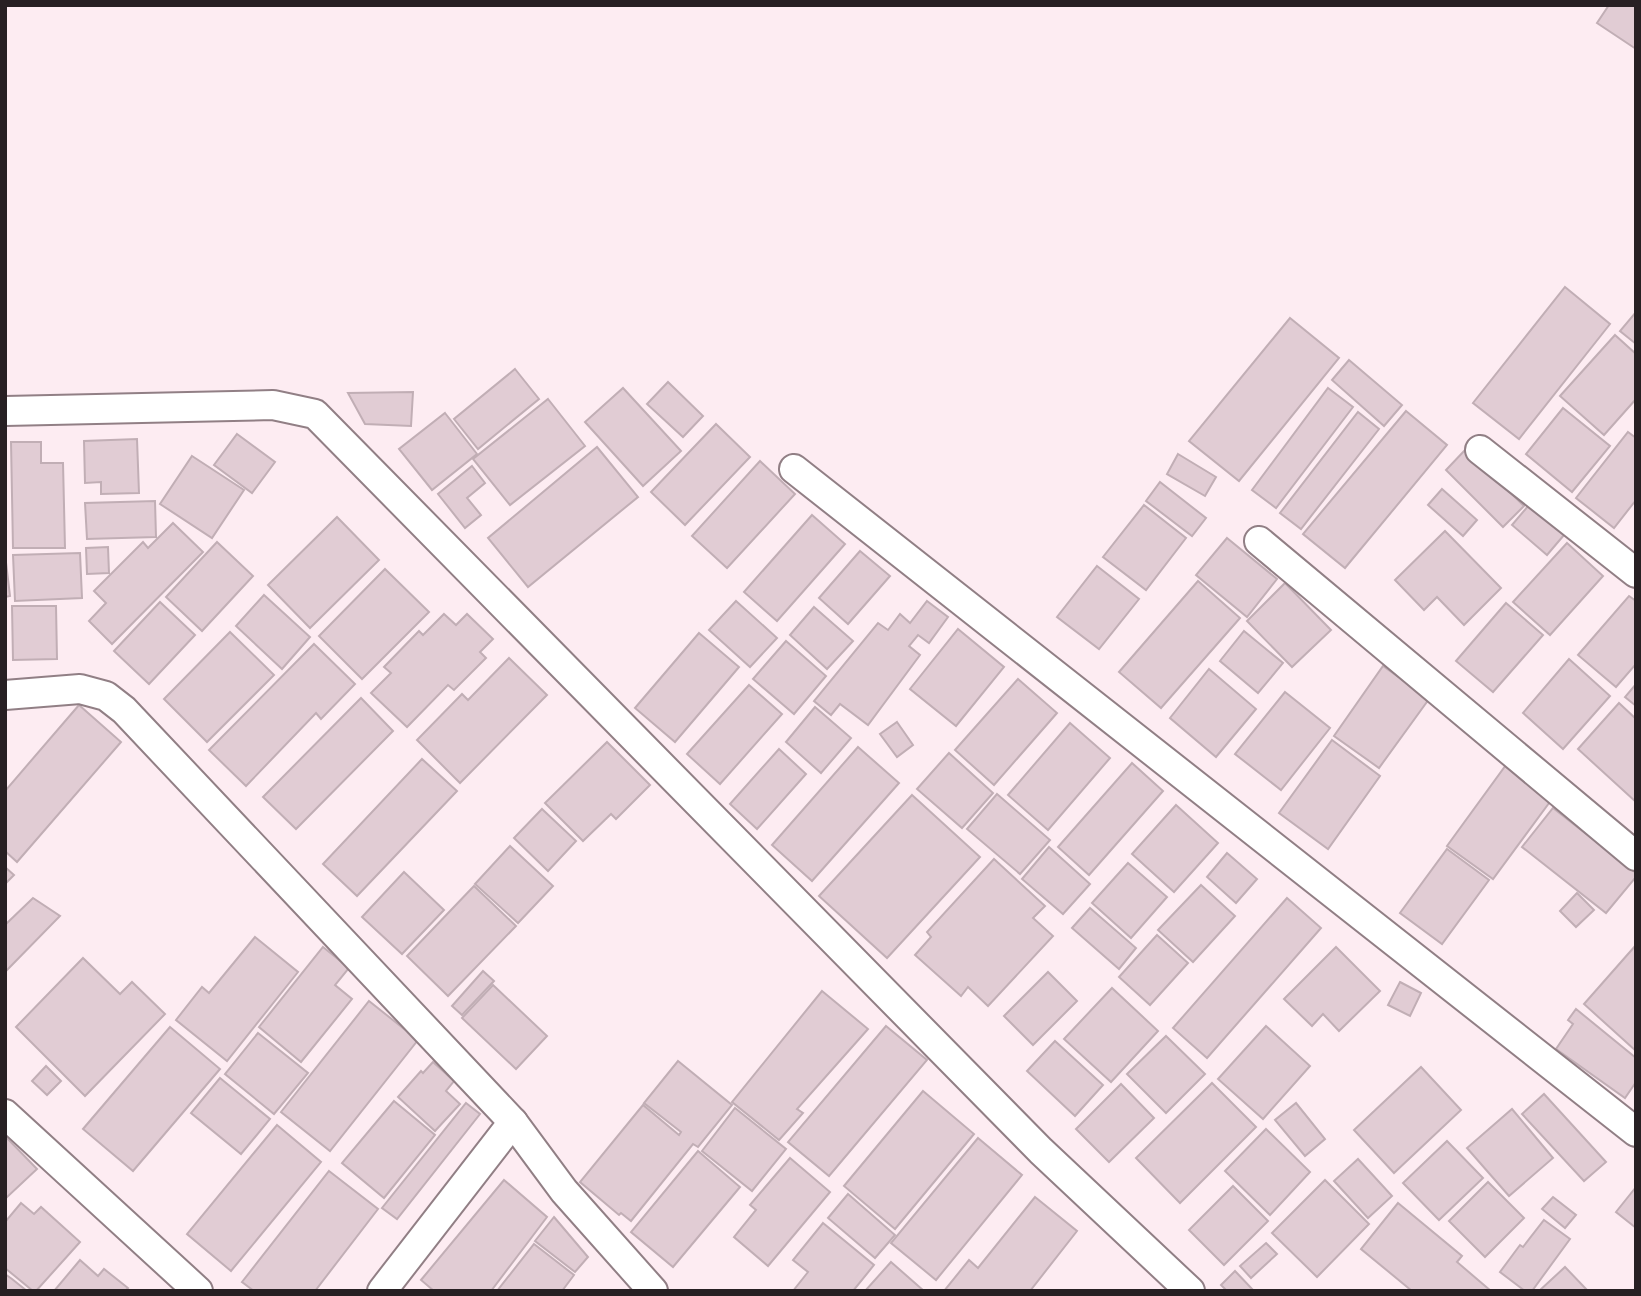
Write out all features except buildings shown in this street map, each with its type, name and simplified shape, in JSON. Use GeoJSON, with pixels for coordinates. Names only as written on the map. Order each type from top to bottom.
{"type":"FeatureCollection","features":[{"type":"Feature","properties":{"kind":"street"},"geometry":{"type":"LineString","coordinates":[[5,411],[273,405],[315,414],[1041,1151],[1189,1291]]}},
{"type":"Feature","properties":{"kind":"street"},"geometry":{"type":"LineString","coordinates":[[1480,450],[1636,573]]}},
{"type":"Feature","properties":{"kind":"street"},"geometry":{"type":"LineString","coordinates":[[794,469],[1636,1132]]}},
{"type":"Feature","properties":{"kind":"street"},"geometry":{"type":"LineString","coordinates":[[1259,541],[1636,856]]}},
{"type":"Feature","properties":{"kind":"street"},"geometry":{"type":"LineString","coordinates":[[5,695],[80,689],[106,696],[124,710],[513,1122],[564,1191],[653,1291]]}},
{"type":"Feature","properties":{"kind":"street"},"geometry":{"type":"LineString","coordinates":[[5,1114],[198,1291]]}},
{"type":"Feature","properties":{"kind":"street"},"geometry":{"type":"LineString","coordinates":[[382,1291],[513,1122]]}}]}
